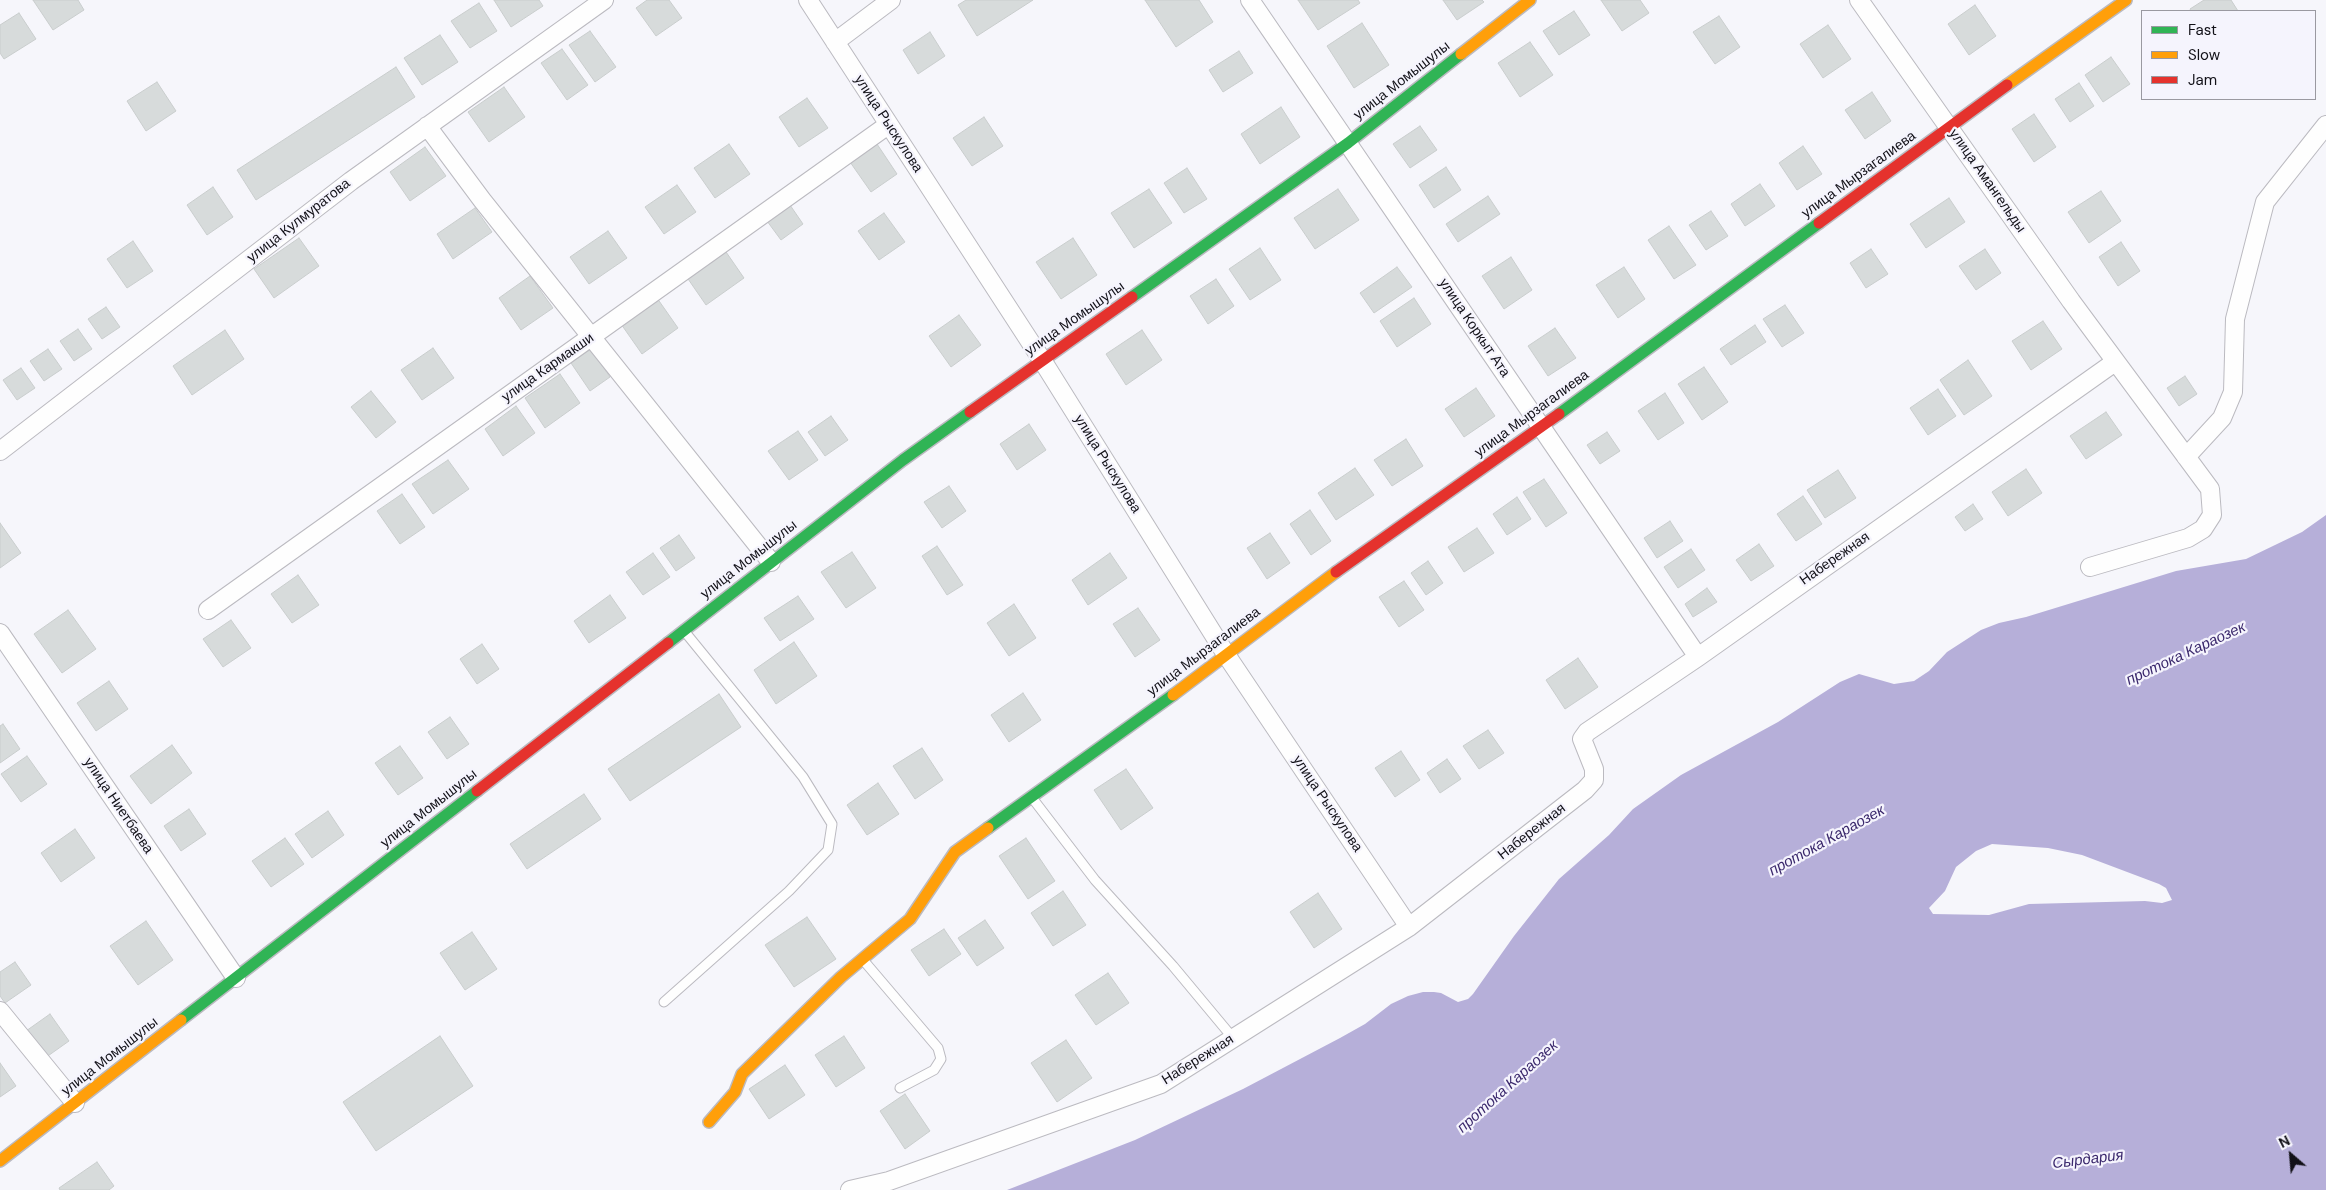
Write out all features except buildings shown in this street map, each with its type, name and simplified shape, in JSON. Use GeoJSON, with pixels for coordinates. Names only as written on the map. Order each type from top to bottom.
{"type":"FeatureCollection","features":[{"type":"Feature","properties":{"kind":"street","name":"улица Кулмуратова"},"geometry":{"type":"LineString","coordinates":[[0,451],[351,181],[604,0]]}},
{"type":"Feature","properties":{"kind":"street","name":"улица Рыскулова"},"geometry":{"type":"LineString","coordinates":[[808,0],[1042,360],[1227,656],[1409,927]]}},
{"type":"Feature","properties":{"kind":"street"},"geometry":{"type":"LineString","coordinates":[[835,42],[891,0]]}},
{"type":"Feature","properties":{"kind":"street","name":"улица Коркыт Ата"},"geometry":{"type":"LineString","coordinates":[[1250,0],[1698,657]]}},
{"type":"Feature","properties":{"kind":"street","name":"улица Момышулы"},"geometry":{"type":"LineString","coordinates":[[0,1161],[903,460],[1348,143],[1530,0]]}},
{"type":"Feature","properties":{"kind":"street","name":"улица Амангельды"},"geometry":{"type":"LineString","coordinates":[[1860,0],[2115,362],[2210,489],[2212,514],[2203,529],[2188,538],[2090,567]]}},
{"type":"Feature","properties":{"kind":"street","name":"улица Мырзагалиева"},"geometry":{"type":"LineString","coordinates":[[862,959],[910,919],[955,852],[1227,656],[1333,574],[1541,427],[1949,127],[2126,0]]}},
{"type":"Feature","properties":{"kind":"street","name":"улица Кармакши"},"geometry":{"type":"LineString","coordinates":[[208,610],[888,125]]}},
{"type":"Feature","properties":{"kind":"street"},"geometry":{"type":"LineString","coordinates":[[2186,457],[2222,418],[2233,392],[2235,319],[2265,202],[2326,125]]}},
{"type":"Feature","properties":{"kind":"street"},"geometry":{"type":"LineString","coordinates":[[427,126],[482,200],[771,562]]}},
{"type":"Feature","properties":{"kind":"street","name":"Набережная"},"geometry":{"type":"LineString","coordinates":[[850,1190],[889,1181],[1161,1084],[1409,927],[1585,790],[1594,780],[1594,769],[1582,739],[1587,732],[1698,657],[2115,362]]}},
{"type":"Feature","properties":{"kind":"street","name":"улица Ниетбаева"},"geometry":{"type":"LineString","coordinates":[[0,633],[236,978]]}},
{"type":"Feature","properties":{"kind":"street"},"geometry":{"type":"LineString","coordinates":[[709,1122],[735,1092],[742,1074],[840,977],[862,959]]}},
{"type":"Feature","properties":{"kind":"street"},"geometry":{"type":"LineString","coordinates":[[0,1011],[75,1103]]}},
{"type":"Feature","properties":{"kind":"lane"},"geometry":{"type":"LineString","coordinates":[[664,1002],[789,892],[828,850],[832,824],[803,777],[683,630]]}},
{"type":"Feature","properties":{"kind":"lane"},"geometry":{"type":"LineString","coordinates":[[1032,797],[1095,880],[1234,1038]]}},
{"type":"Feature","properties":{"kind":"lane"},"geometry":{"type":"LineString","coordinates":[[862,959],[938,1048],[941,1059],[934,1070],[900,1088]]}},
{"type":"Feature","properties":{"kind":"water"},"geometry":{"type":"Polygon","coordinates":[[[2326,515],[2326,1190],[1007,1190],[1135,1140],[1243,1089],[1365,1024],[1391,1004],[1408,996],[1423,992],[1434,992],[1441,993],[1458,1002],[1468,999],[1559,879],[1609,835],[1633,809],[1681,775],[1778,722],[1840,682],[1859,674],[1894,684],[1914,681],[1929,671],[1947,652],[1981,630],[1999,623],[2026,617],[2176,571],[2246,559],[2302,532],[2326,515]],[[1992,844],[1976,851],[1956,867],[1945,891],[1929,908],[1933,914],[1989,915],[2029,904],[2145,901],[2162,903],[2172,900],[2166,888],[2159,884],[2082,855],[2048,848],[1992,844]]]}},
{"type":"Feature","properties":{"kind":"traffic: fast"},"geometry":{"type":"LineString","coordinates":[[1132,297],[1348,143],[1461,54]]}},
{"type":"Feature","properties":{"kind":"traffic: fast"},"geometry":{"type":"LineString","coordinates":[[1559,414],[1819,223]]}},
{"type":"Feature","properties":{"kind":"traffic: fast"},"geometry":{"type":"LineString","coordinates":[[668,643],[903,460],[970,412]]}},
{"type":"Feature","properties":{"kind":"traffic: fast"},"geometry":{"type":"LineString","coordinates":[[988,828],[1173,695]]}},
{"type":"Feature","properties":{"kind":"traffic: fast"},"geometry":{"type":"LineString","coordinates":[[181,1020],[477,791]]}},
{"type":"Feature","properties":{"kind":"traffic: slow"},"geometry":{"type":"LineString","coordinates":[[1461,54],[1530,0]]}},
{"type":"Feature","properties":{"kind":"traffic: slow"},"geometry":{"type":"LineString","coordinates":[[2007,85],[2126,0]]}},
{"type":"Feature","properties":{"kind":"traffic: slow"},"geometry":{"type":"LineString","coordinates":[[1173,695],[1336,572]]}},
{"type":"Feature","properties":{"kind":"traffic: slow"},"geometry":{"type":"LineString","coordinates":[[709,1122],[735,1092],[742,1074],[841,977],[910,919],[955,852],[988,828]]}},
{"type":"Feature","properties":{"kind":"traffic: slow"},"geometry":{"type":"LineString","coordinates":[[0,1161],[181,1020]]}},
{"type":"Feature","properties":{"kind":"traffic: jam"},"geometry":{"type":"LineString","coordinates":[[1819,223],[2007,85]]}},
{"type":"Feature","properties":{"kind":"traffic: jam"},"geometry":{"type":"LineString","coordinates":[[970,412],[1132,297]]}},
{"type":"Feature","properties":{"kind":"traffic: jam"},"geometry":{"type":"LineString","coordinates":[[1336,572],[1559,414]]}},
{"type":"Feature","properties":{"kind":"traffic: jam"},"geometry":{"type":"LineString","coordinates":[[477,791],[668,643]]}},
{"type":"Feature","properties":{"kind":"water label","name":"протока Караозек"},"geometry":{"type":"Point","coordinates":[2186,654]}},
{"type":"Feature","properties":{"kind":"water label","name":"протока Караозек"},"geometry":{"type":"Point","coordinates":[1827,841]}},
{"type":"Feature","properties":{"kind":"water label","name":"протока Караозек"},"geometry":{"type":"Point","coordinates":[1508,1087]}},
{"type":"Feature","properties":{"kind":"water label","name":"Сырдария"},"geometry":{"type":"Point","coordinates":[2088,1160]}}]}
